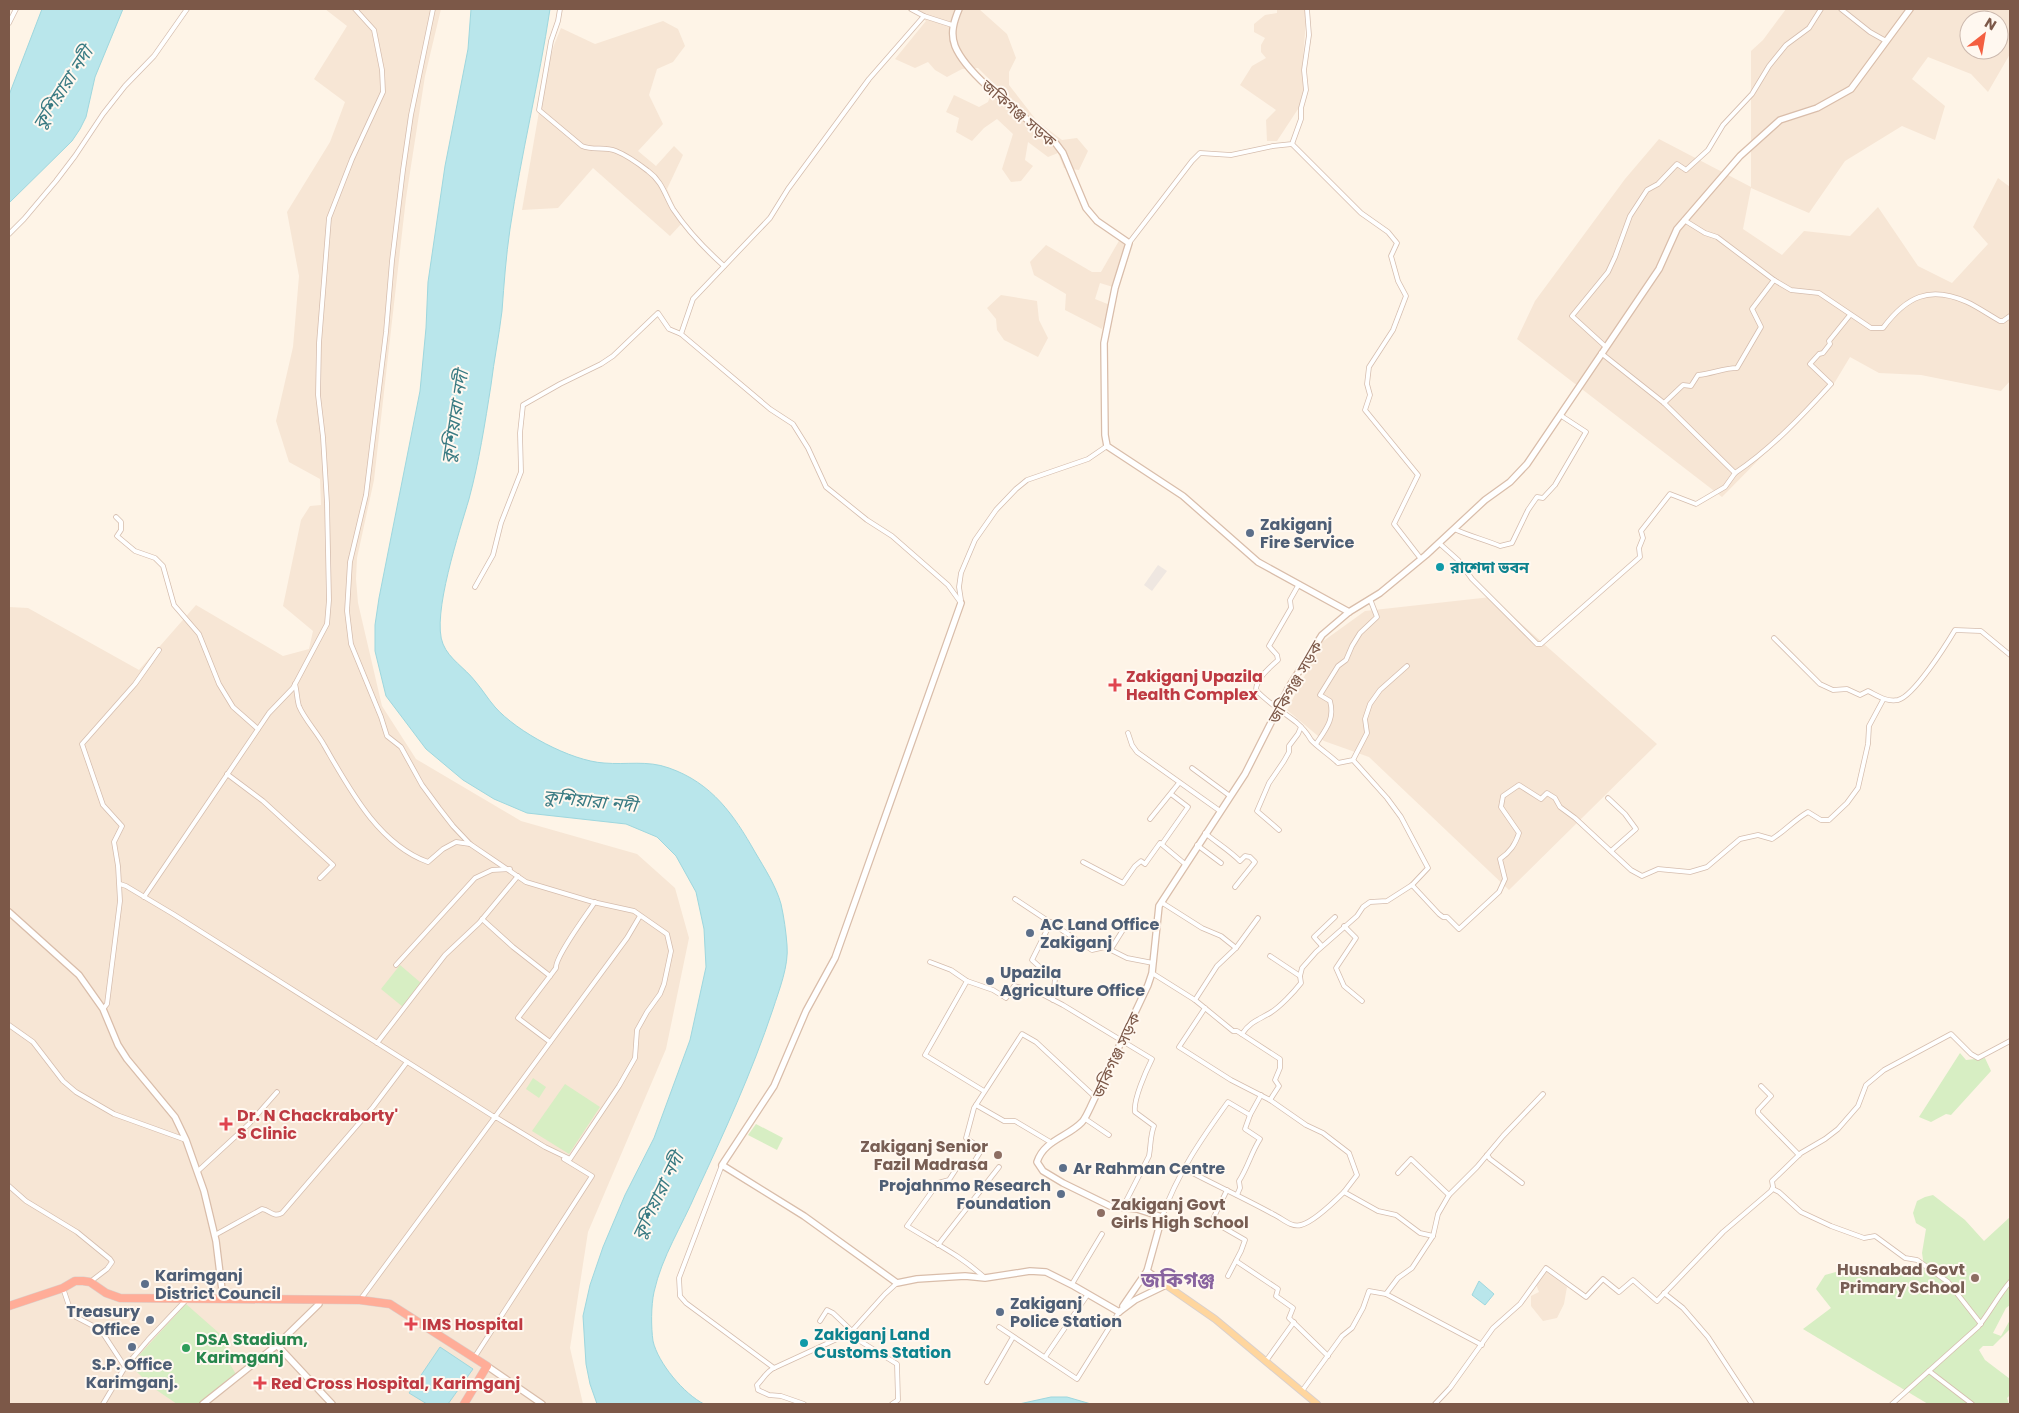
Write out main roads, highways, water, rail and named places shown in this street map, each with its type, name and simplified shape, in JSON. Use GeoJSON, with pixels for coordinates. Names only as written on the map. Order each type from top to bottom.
{"type":"FeatureCollection","features":[{"type":"Feature","properties":{"kind":"highway"},"geometry":{"type":"LineString","coordinates":[[9,1306],[63,1288],[75,1282],[90,1282],[106,1293],[120,1298],[360,1300],[390,1304],[487,1366],[464,1404]]}},
{"type":"Feature","properties":{"kind":"main road"},"geometry":{"type":"LineString","coordinates":[[1166,1286],[1215,1319],[1317,1404]]}},
{"type":"Feature","properties":{"kind":"water","name":"কুশিয়ারা নদী"},"geometry":{"type":"Polygon","coordinates":[[[42,9],[123,9],[95,77],[86,117],[80,129],[72,141],[9,203],[9,95],[42,9]]]}},
{"type":"Feature","properties":{"kind":"water","name":"কুশিয়ারা নদী"},"geometry":{"type":"Polygon","coordinates":[[[471,9],[550,9],[510,229],[501,320],[489,399],[473,485],[448,573],[444,594],[440,631],[443,644],[453,659],[471,676],[505,717],[545,744],[591,761],[604,763],[645,763],[669,768],[684,774],[710,791],[739,825],[763,865],[779,897],[784,919],[787,961],[773,1009],[737,1102],[662,1266],[653,1298],[653,1341],[660,1359],[680,1385],[704,1404],[597,1404],[586,1364],[583,1316],[590,1285],[603,1247],[625,1195],[654,1138],[690,1040],[706,967],[704,929],[696,892],[676,856],[657,837],[626,824],[527,813],[494,799],[463,780],[426,749],[386,696],[375,651],[375,625],[379,598],[420,391],[428,282],[445,166],[468,49],[471,9]]]}},
{"type":"Feature","properties":{"kind":"water"},"geometry":{"type":"Polygon","coordinates":[[[1479,1281],[1494,1294],[1485,1305],[1472,1295],[1479,1281]]]}},
{"type":"Feature","properties":{"kind":"water"},"geometry":{"type":"Polygon","coordinates":[[[440,1347],[473,1369],[448,1404],[427,1404],[409,1393],[440,1347]]]}},
{"type":"Feature","properties":{"kind":"water"},"geometry":{"type":"Polygon","coordinates":[[[1051,1397],[1067,1397],[1091,1404],[1019,1404],[1051,1397]]]}},
{"type":"Feature","properties":{"kind":"place","name":"Zakiganj Fire Service"},"geometry":{"type":"Point","coordinates":[1250,533]}},
{"type":"Feature","properties":{"kind":"place","name":"রাশেদা ভবন"},"geometry":{"type":"Point","coordinates":[1440,567]}},
{"type":"Feature","properties":{"kind":"place","name":"Zakiganj Upazila Health Complex"},"geometry":{"type":"Point","coordinates":[1115,685]}},
{"type":"Feature","properties":{"kind":"place","name":"AC Land Office Zakiganj"},"geometry":{"type":"Point","coordinates":[1030,933]}},
{"type":"Feature","properties":{"kind":"place","name":"Upazila Agriculture Office"},"geometry":{"type":"Point","coordinates":[990,981]}},
{"type":"Feature","properties":{"kind":"place","name":"Dr. N Chackraborty' S Clinic"},"geometry":{"type":"Point","coordinates":[226,1124]}},
{"type":"Feature","properties":{"kind":"place","name":"Zakiganj Senior Fazil Madrasa"},"geometry":{"type":"Point","coordinates":[998,1155]}},
{"type":"Feature","properties":{"kind":"place","name":"Ar Rahman Centre"},"geometry":{"type":"Point","coordinates":[1063,1168]}},
{"type":"Feature","properties":{"kind":"place","name":"Projahnmo Research Foundation"},"geometry":{"type":"Point","coordinates":[1061,1194]}},
{"type":"Feature","properties":{"kind":"place","name":"Zakiganj Govt Girls High School"},"geometry":{"type":"Point","coordinates":[1101,1213]}},
{"type":"Feature","properties":{"kind":"place","name":"Husnabad Govt Primary School"},"geometry":{"type":"Point","coordinates":[1975,1278]}},
{"type":"Feature","properties":{"kind":"place","name":"Karimganj District Council"},"geometry":{"type":"Point","coordinates":[145,1284]}},
{"type":"Feature","properties":{"kind":"place","name":"Zakiganj Police Station"},"geometry":{"type":"Point","coordinates":[1000,1312]}},
{"type":"Feature","properties":{"kind":"place","name":"Treasury Office"},"geometry":{"type":"Point","coordinates":[150,1320]}},
{"type":"Feature","properties":{"kind":"place","name":"IMS Hospital"},"geometry":{"type":"Point","coordinates":[411,1324]}},
{"type":"Feature","properties":{"kind":"place","name":"Zakiganj Land Customs Station"},"geometry":{"type":"Point","coordinates":[804,1343]}},
{"type":"Feature","properties":{"kind":"place","name":"S.P. Office Karimganj."},"geometry":{"type":"Point","coordinates":[132,1347]}},
{"type":"Feature","properties":{"kind":"place","name":"DSA Stadium, Karimganj"},"geometry":{"type":"Point","coordinates":[186,1348]}},
{"type":"Feature","properties":{"kind":"place","name":"Red Cross Hospital, Karimganj"},"geometry":{"type":"Point","coordinates":[260,1383]}},
{"type":"Feature","properties":{"kind":"district","name":"জকিগঞ্জ"},"geometry":{"type":"Point","coordinates":[1178,1280]}}]}
